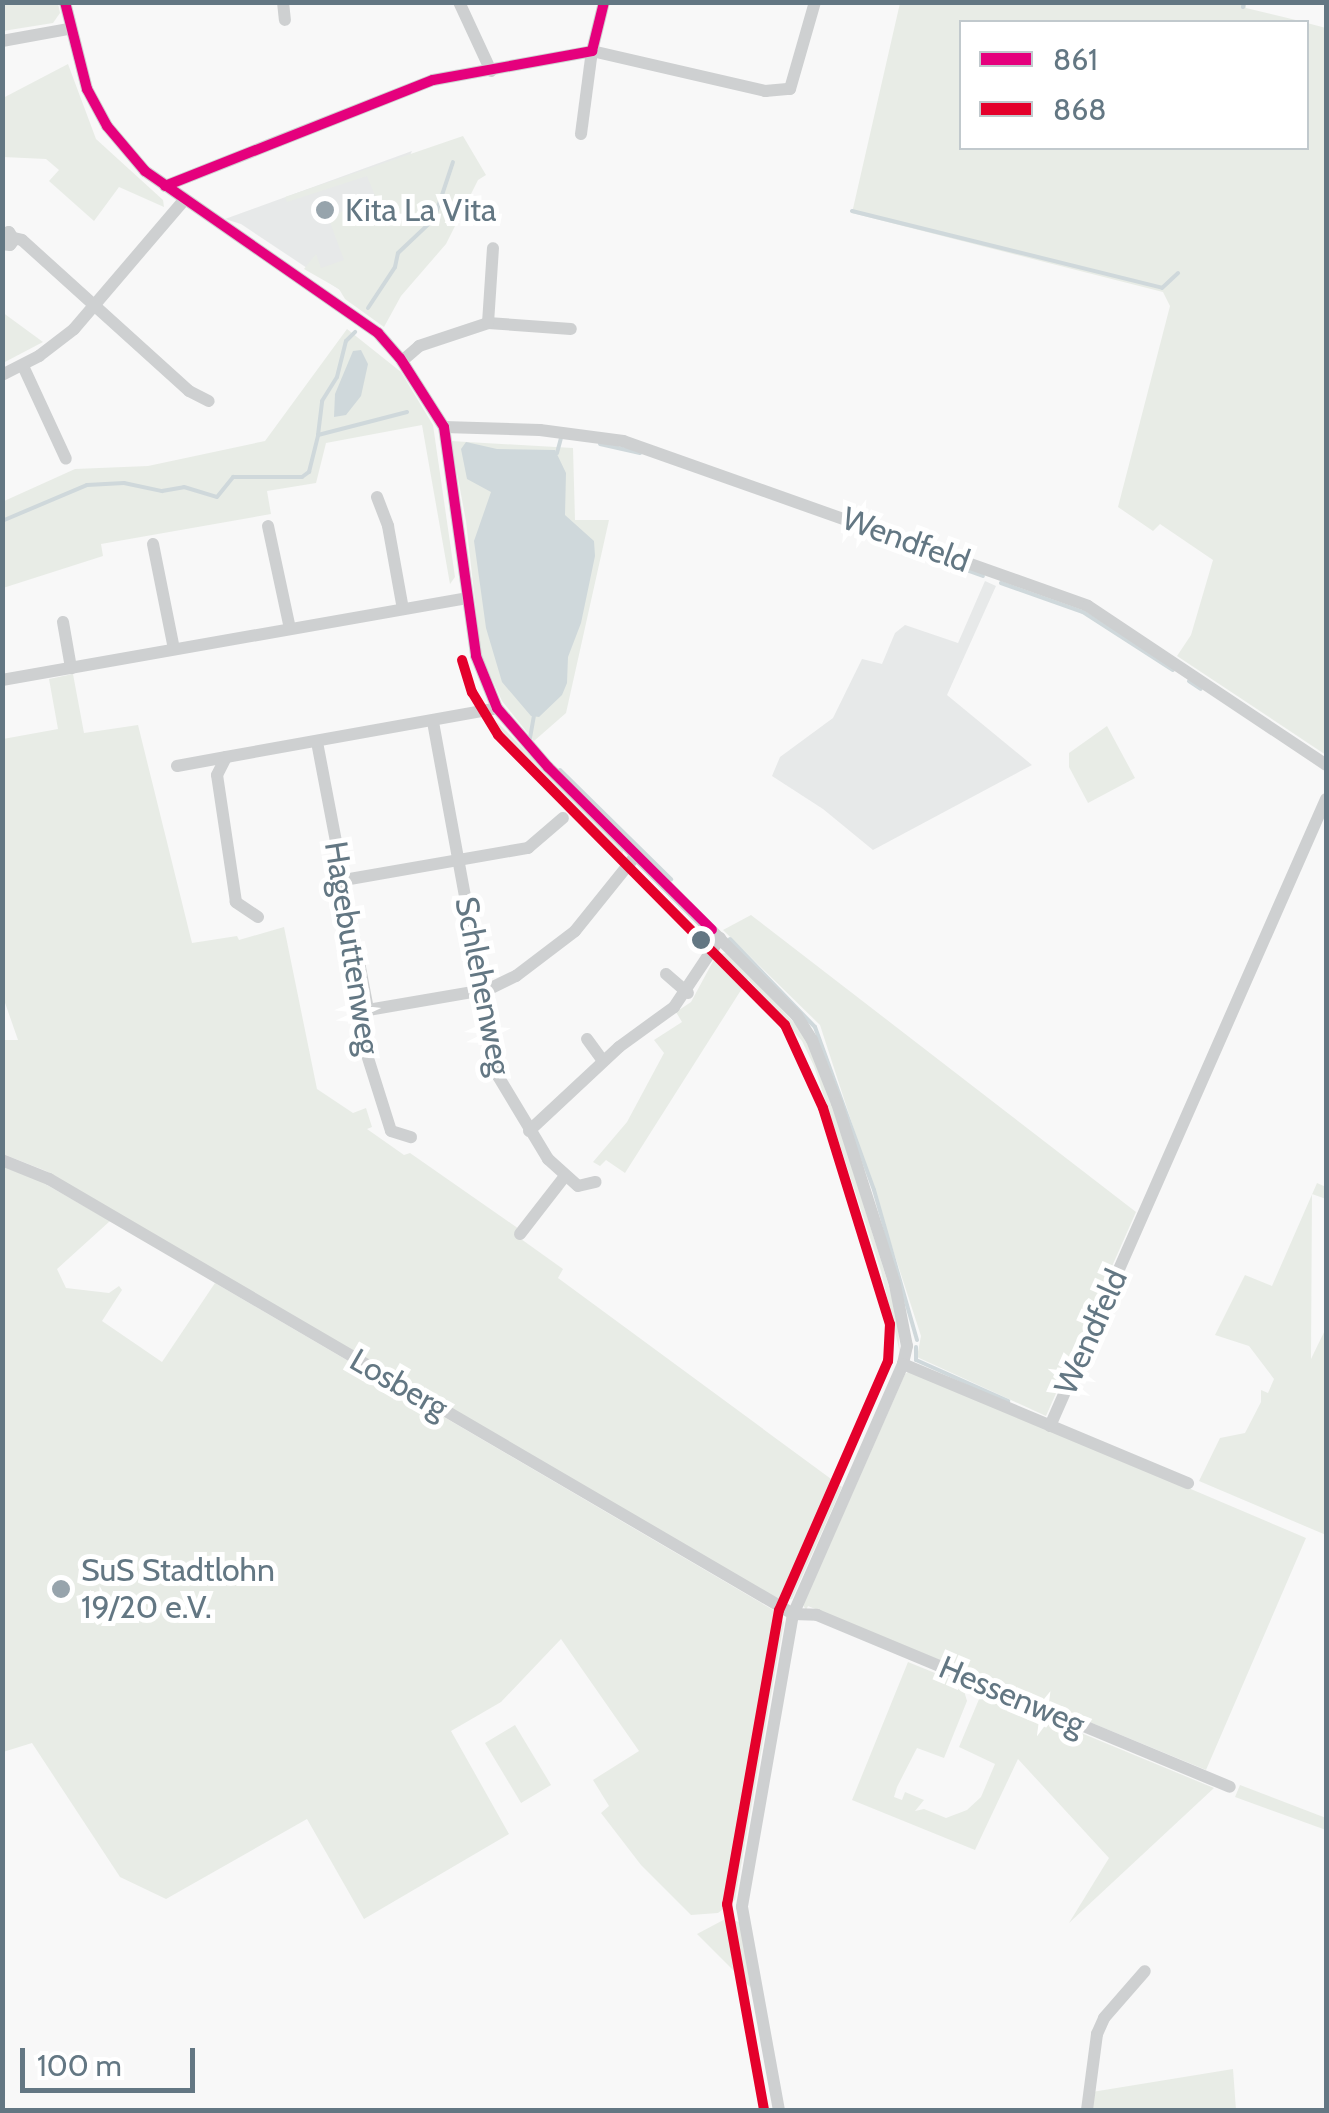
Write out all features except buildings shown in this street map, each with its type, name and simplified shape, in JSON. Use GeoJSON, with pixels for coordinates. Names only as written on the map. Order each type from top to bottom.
{"type":"FeatureCollection","features":[{"type":"Feature","properties":{"kind":"street"},"geometry":{"type":"LineString","coordinates":[[65,2],[69,28],[98,112],[125,150],[184,200],[378,333],[402,361],[444,427],[476,656],[496,708],[796,1016],[816,1050],[905,1322],[903,1364],[793,1614],[742,1908],[779,2110]]}},
{"type":"Feature","properties":{"kind":"street"},"geometry":{"type":"LineString","coordinates":[[284,2],[285,20]]}},
{"type":"Feature","properties":{"kind":"street"},"geometry":{"type":"LineString","coordinates":[[460,2],[491,71]]}},
{"type":"Feature","properties":{"kind":"street"},"geometry":{"type":"LineString","coordinates":[[581,134],[592,51],[604,2]]}},
{"type":"Feature","properties":{"kind":"street"},"geometry":{"type":"LineString","coordinates":[[165,186],[433,80],[592,51],[765,92],[790,89],[815,2]]}},
{"type":"Feature","properties":{"kind":"street"},"geometry":{"type":"LineString","coordinates":[[2,41],[69,28]]}},
{"type":"Feature","properties":{"kind":"street"},"geometry":{"type":"LineString","coordinates":[[2,375],[61,340],[96,305],[184,200]]}},
{"type":"Feature","properties":{"kind":"street"},"geometry":{"type":"LineString","coordinates":[[6,238],[22,240],[190,391],[209,400]]}},
{"type":"Feature","properties":{"kind":"street"},"geometry":{"type":"LineString","coordinates":[[488,323],[493,248]]}},
{"type":"Feature","properties":{"kind":"street"},"geometry":{"type":"LineString","coordinates":[[402,361],[419,346],[488,323],[571,329]]}},
{"type":"Feature","properties":{"kind":"street"},"geometry":{"type":"LineString","coordinates":[[23,366],[66,459]]}},
{"type":"Feature","properties":{"kind":"street","name":"Wendfeld"},"geometry":{"type":"LineString","coordinates":[[444,427],[540,430],[623,442],[1088,606],[1326,765]]}},
{"type":"Feature","properties":{"kind":"street"},"geometry":{"type":"LineString","coordinates":[[377,497],[388,526],[403,609]]}},
{"type":"Feature","properties":{"kind":"street"},"geometry":{"type":"LineString","coordinates":[[268,526],[290,629]]}},
{"type":"Feature","properties":{"kind":"street"},"geometry":{"type":"LineString","coordinates":[[152,544],[174,649]]}},
{"type":"Feature","properties":{"kind":"street"},"geometry":{"type":"LineString","coordinates":[[2,680],[468,598]]}},
{"type":"Feature","properties":{"kind":"street"},"geometry":{"type":"LineString","coordinates":[[62,622],[71,668]]}},
{"type":"Feature","properties":{"kind":"street"},"geometry":{"type":"LineString","coordinates":[[176,766],[222,762],[496,708]]}},
{"type":"Feature","properties":{"kind":"street","name":"Schlehenweg"},"geometry":{"type":"LineString","coordinates":[[433,722],[498,1076],[530,1132],[565,1176]]}},
{"type":"Feature","properties":{"kind":"street","name":"Hagebuttenweg"},"geometry":{"type":"LineString","coordinates":[[317,742],[368,1010],[360,1034],[391,1131],[411,1137]]}},
{"type":"Feature","properties":{"kind":"street"},"geometry":{"type":"LineString","coordinates":[[222,762],[236,902],[258,917]]}},
{"type":"Feature","properties":{"kind":"street","name":"Wendfeld"},"geometry":{"type":"LineString","coordinates":[[1050,1426],[1326,798]]}},
{"type":"Feature","properties":{"kind":"street","name":"Schlehenweg"},"geometry":{"type":"LineString","coordinates":[[344,880],[533,846],[563,818]]}},
{"type":"Feature","properties":{"kind":"street"},"geometry":{"type":"LineString","coordinates":[[368,1010],[481,991],[516,976],[566,939],[598,908],[636,855]]}},
{"type":"Feature","properties":{"kind":"street"},"geometry":{"type":"LineString","coordinates":[[530,1132],[603,1061],[688,994],[720,938]]}},
{"type":"Feature","properties":{"kind":"street"},"geometry":{"type":"LineString","coordinates":[[666,974],[688,994]]}},
{"type":"Feature","properties":{"kind":"street"},"geometry":{"type":"LineString","coordinates":[[587,1039],[603,1061]]}},
{"type":"Feature","properties":{"kind":"street","name":"Losberg"},"geometry":{"type":"LineString","coordinates":[[2,1160],[49,1179],[793,1614]]}},
{"type":"Feature","properties":{"kind":"street"},"geometry":{"type":"LineString","coordinates":[[520,1234],[565,1176],[578,1186],[596,1182]]}},
{"type":"Feature","properties":{"kind":"street","name":"Wendfeld"},"geometry":{"type":"LineString","coordinates":[[903,1364],[1188,1482]]}},
{"type":"Feature","properties":{"kind":"street","name":"Hessenweg"},"geometry":{"type":"LineString","coordinates":[[793,1614],[817,1615],[1230,1787]]}},
{"type":"Feature","properties":{"kind":"street"},"geometry":{"type":"LineString","coordinates":[[1086,2110],[1097,2034],[1104,2018],[1145,1971]]}},
{"type":"Feature","properties":{"kind":"shaded area"},"geometry":{"type":"Polygon","coordinates":[[[3,2],[58,3],[60,13],[53,23],[3,31],[3,2]]]}},
{"type":"Feature","properties":{"kind":"shaded area"},"geometry":{"type":"Polygon","coordinates":[[[900,3],[1246,3],[1246,8],[1296,20],[959,20],[959,150],[1309,150],[1309,24],[1326,28],[1326,755],[1177,656],[1191,635],[1213,560],[1160,524],[1153,531],[1118,507],[1170,306],[1163,292],[852,213],[900,3]]]}},
{"type":"Feature","properties":{"kind":"shaded area"},"geometry":{"type":"Polygon","coordinates":[[[68,64],[96,139],[163,200],[164,207],[119,187],[94,221],[49,181],[59,170],[46,159],[3,157],[3,98],[68,64]]]}},
{"type":"Feature","properties":{"kind":"shaded area"},"geometry":{"type":"Polygon","coordinates":[[[463,136],[486,175],[478,180],[446,244],[401,296],[384,327],[345,299],[339,289],[304,269],[316,254],[321,268],[344,260],[328,217],[376,198],[367,176],[287,202],[285,197],[463,136]]]}},
{"type":"Feature","properties":{"kind":"shaded area","name":"Kita La Vita"},"geometry":{"type":"Polygon","coordinates":[[[412,151],[343,292],[241,224],[225,219],[412,151]]]}},
{"type":"Feature","properties":{"kind":"shaded area"},"geometry":{"type":"Polygon","coordinates":[[[2,312],[43,342],[3,363],[2,363],[2,312]]]}},
{"type":"Feature","properties":{"kind":"shaded area"},"geometry":{"type":"Polygon","coordinates":[[[347,329],[401,372],[433,425],[455,577],[450,584],[422,425],[326,443],[316,483],[267,491],[271,514],[101,544],[103,556],[3,588],[2,502],[75,469],[148,466],[265,441],[347,329]]]}},
{"type":"Feature","properties":{"kind":"shaded area"},"geometry":{"type":"Polygon","coordinates":[[[361,350],[368,364],[361,396],[346,415],[334,417],[335,394],[353,351],[361,350]]]}},
{"type":"Feature","properties":{"kind":"shaded area"},"geometry":{"type":"Polygon","coordinates":[[[451,441],[573,448],[575,520],[609,520],[566,713],[534,741],[502,701],[481,655],[466,521],[451,441]]]}},
{"type":"Feature","properties":{"kind":"shaded area"},"geometry":{"type":"Polygon","coordinates":[[[466,442],[497,449],[555,450],[566,473],[565,515],[594,541],[595,556],[581,623],[568,657],[567,683],[562,695],[539,717],[531,716],[502,682],[486,628],[474,541],[491,492],[467,479],[461,449],[466,442]]]}},
{"type":"Feature","properties":{"kind":"shaded area"},"geometry":{"type":"Polygon","coordinates":[[[985,581],[996,586],[947,695],[1032,765],[873,850],[823,809],[772,776],[780,757],[833,718],[862,659],[882,664],[895,633],[905,625],[958,643],[985,581]]]}},
{"type":"Feature","properties":{"kind":"shaded area"},"geometry":{"type":"Polygon","coordinates":[[[73,674],[84,733],[138,725],[192,943],[237,936],[239,940],[284,927],[317,1089],[353,1113],[366,1108],[372,1127],[367,1129],[404,1155],[410,1153],[519,1229],[521,1239],[563,1269],[558,1278],[842,1487],[792,1599],[780,1601],[46,1171],[3,1154],[3,1040],[18,1040],[3,997],[3,739],[58,729],[49,679],[73,674]]]}},
{"type":"Feature","properties":{"kind":"shaded area"},"geometry":{"type":"Polygon","coordinates":[[[496,721],[623,849],[622,866],[514,758],[496,721]]]}},
{"type":"Feature","properties":{"kind":"shaded area"},"geometry":{"type":"Polygon","coordinates":[[[1107,726],[1135,778],[1088,803],[1069,767],[1069,753],[1107,726]]]}},
{"type":"Feature","properties":{"kind":"shaded area"},"geometry":{"type":"Polygon","coordinates":[[[751,915],[1136,1212],[1046,1416],[917,1357],[921,1336],[820,1025],[723,930],[751,915]]]}},
{"type":"Feature","properties":{"kind":"shaded area"},"geometry":{"type":"Polygon","coordinates":[[[728,953],[803,1032],[834,1110],[897,1312],[900,1353],[881,1271],[814,1066],[802,1041],[748,979],[625,1173],[606,1160],[600,1166],[593,1162],[627,1122],[664,1053],[654,1040],[682,1022],[676,1012],[691,1002],[717,954],[728,953]]]}},
{"type":"Feature","properties":{"kind":"shaded area"},"geometry":{"type":"Polygon","coordinates":[[[2,1166],[40,1181],[110,1221],[57,1269],[66,1288],[109,1293],[119,1286],[122,1290],[102,1321],[162,1362],[215,1283],[775,1611],[784,1622],[735,1900],[718,1913],[691,1915],[641,1865],[601,1813],[609,1806],[593,1780],[639,1751],[561,1639],[501,1702],[451,1731],[509,1834],[364,1919],[307,1819],[166,1899],[120,1877],[32,1743],[3,1752],[2,1166]]]}},
{"type":"Feature","properties":{"kind":"shaded area"},"geometry":{"type":"Polygon","coordinates":[[[1317,1183],[1326,1187],[1326,1199],[1312,1194],[1317,1183]]]}},
{"type":"Feature","properties":{"kind":"shaded area"},"geometry":{"type":"Polygon","coordinates":[[[1312,1194],[1311,1359],[1326,1328],[1326,1535],[1199,1481],[1220,1438],[1245,1433],[1261,1402],[1261,1390],[1268,1393],[1274,1379],[1249,1346],[1215,1335],[1245,1275],[1272,1286],[1312,1194]]]}},
{"type":"Feature","properties":{"kind":"shaded area"},"geometry":{"type":"Polygon","coordinates":[[[911,1370],[1306,1538],[1206,1770],[808,1606],[806,1610],[803,1605],[905,1374],[911,1370]]]}},
{"type":"Feature","properties":{"kind":"shaded area"},"geometry":{"type":"Polygon","coordinates":[[[908,1662],[962,1684],[967,1701],[944,1758],[917,1748],[897,1787],[894,1797],[902,1800],[905,1792],[924,1800],[915,1811],[924,1809],[946,1818],[967,1810],[981,1797],[995,1764],[959,1747],[982,1692],[1214,1788],[1069,1923],[1109,1858],[1018,1759],[975,1850],[852,1800],[908,1662]]]}},
{"type":"Feature","properties":{"kind":"shaded area"},"geometry":{"type":"Polygon","coordinates":[[[515,1725],[551,1785],[521,1803],[485,1743],[515,1725]]]}},
{"type":"Feature","properties":{"kind":"shaded area"},"geometry":{"type":"Polygon","coordinates":[[[1240,1785],[1326,1818],[1326,1830],[1235,1797],[1240,1785]]]}},
{"type":"Feature","properties":{"kind":"shaded area"},"geometry":{"type":"Polygon","coordinates":[[[729,1917],[740,1923],[751,1988],[697,1934],[729,1917]]]}},
{"type":"Feature","properties":{"kind":"shaded area"},"geometry":{"type":"Polygon","coordinates":[[[1233,2069],[1236,2110],[1089,2110],[1092,2092],[1233,2069]]]}},
{"type":"Feature","properties":{"kind":"waterway"},"geometry":{"type":"LineString","coordinates":[[1243,7],[1244,2]]}},
{"type":"Feature","properties":{"kind":"waterway"},"geometry":{"type":"LineString","coordinates":[[368,308],[395,267],[398,253],[434,219],[453,162]]}},
{"type":"Feature","properties":{"kind":"waterway"},"geometry":{"type":"LineString","coordinates":[[852,211],[1162,288],[1178,273]]}},
{"type":"Feature","properties":{"kind":"waterway"},"geometry":{"type":"LineString","coordinates":[[318,435],[322,401],[337,377],[346,341],[355,332]]}},
{"type":"Feature","properties":{"kind":"waterway"},"geometry":{"type":"LineString","coordinates":[[2,521],[87,485],[124,483],[162,491],[184,487],[217,497],[233,477],[302,477],[309,472],[318,435],[407,412]]}},
{"type":"Feature","properties":{"kind":"waterway"},"geometry":{"type":"LineString","coordinates":[[557,453],[561,438]]}},
{"type":"Feature","properties":{"kind":"waterway"},"geometry":{"type":"LineString","coordinates":[[600,444],[640,453]]}},
{"type":"Feature","properties":{"kind":"waterway"},"geometry":{"type":"LineString","coordinates":[[950,564],[983,576]]}},
{"type":"Feature","properties":{"kind":"waterway"},"geometry":{"type":"LineString","coordinates":[[1001,583],[1083,612],[1173,670]]}},
{"type":"Feature","properties":{"kind":"waterway"},"geometry":{"type":"LineString","coordinates":[[1189,681],[1201,689]]}},
{"type":"Feature","properties":{"kind":"waterway"},"geometry":{"type":"LineString","coordinates":[[530,738],[534,716]]}},
{"type":"Feature","properties":{"kind":"waterway"},"geometry":{"type":"LineString","coordinates":[[560,770],[671,879]]}},
{"type":"Feature","properties":{"kind":"waterway"},"geometry":{"type":"LineString","coordinates":[[730,939],[815,1027],[874,1190],[917,1340]]}},
{"type":"Feature","properties":{"kind":"waterway"},"geometry":{"type":"LineString","coordinates":[[916,1347],[916,1360],[1008,1401]]}},
{"type":"Feature","properties":{"kind":"transit line","name":"861"},"geometry":{"type":"LineString","coordinates":[[65,2],[87,89],[107,126],[145,171],[378,333],[400,358],[444,427],[476,656],[497,708],[548,767],[712,930]]}},
{"type":"Feature","properties":{"kind":"transit line","name":"861"},"geometry":{"type":"LineString","coordinates":[[165,186],[433,80],[592,51],[604,2]]}},
{"type":"Feature","properties":{"kind":"transit line","name":"868"},"geometry":{"type":"LineString","coordinates":[[462,660],[472,692],[498,735],[785,1025],[823,1108],[890,1324],[888,1361],[779,1610],[727,1904],[764,2110]]}},
{"type":"Feature","properties":{"kind":"place","name":"Kita La Vita"},"geometry":{"type":"Point","coordinates":[325,210]}},
{"type":"Feature","properties":{"kind":"place","name":"SuS Stadtlohn 19/20 e.V."},"geometry":{"type":"Point","coordinates":[61,1589]}}]}
